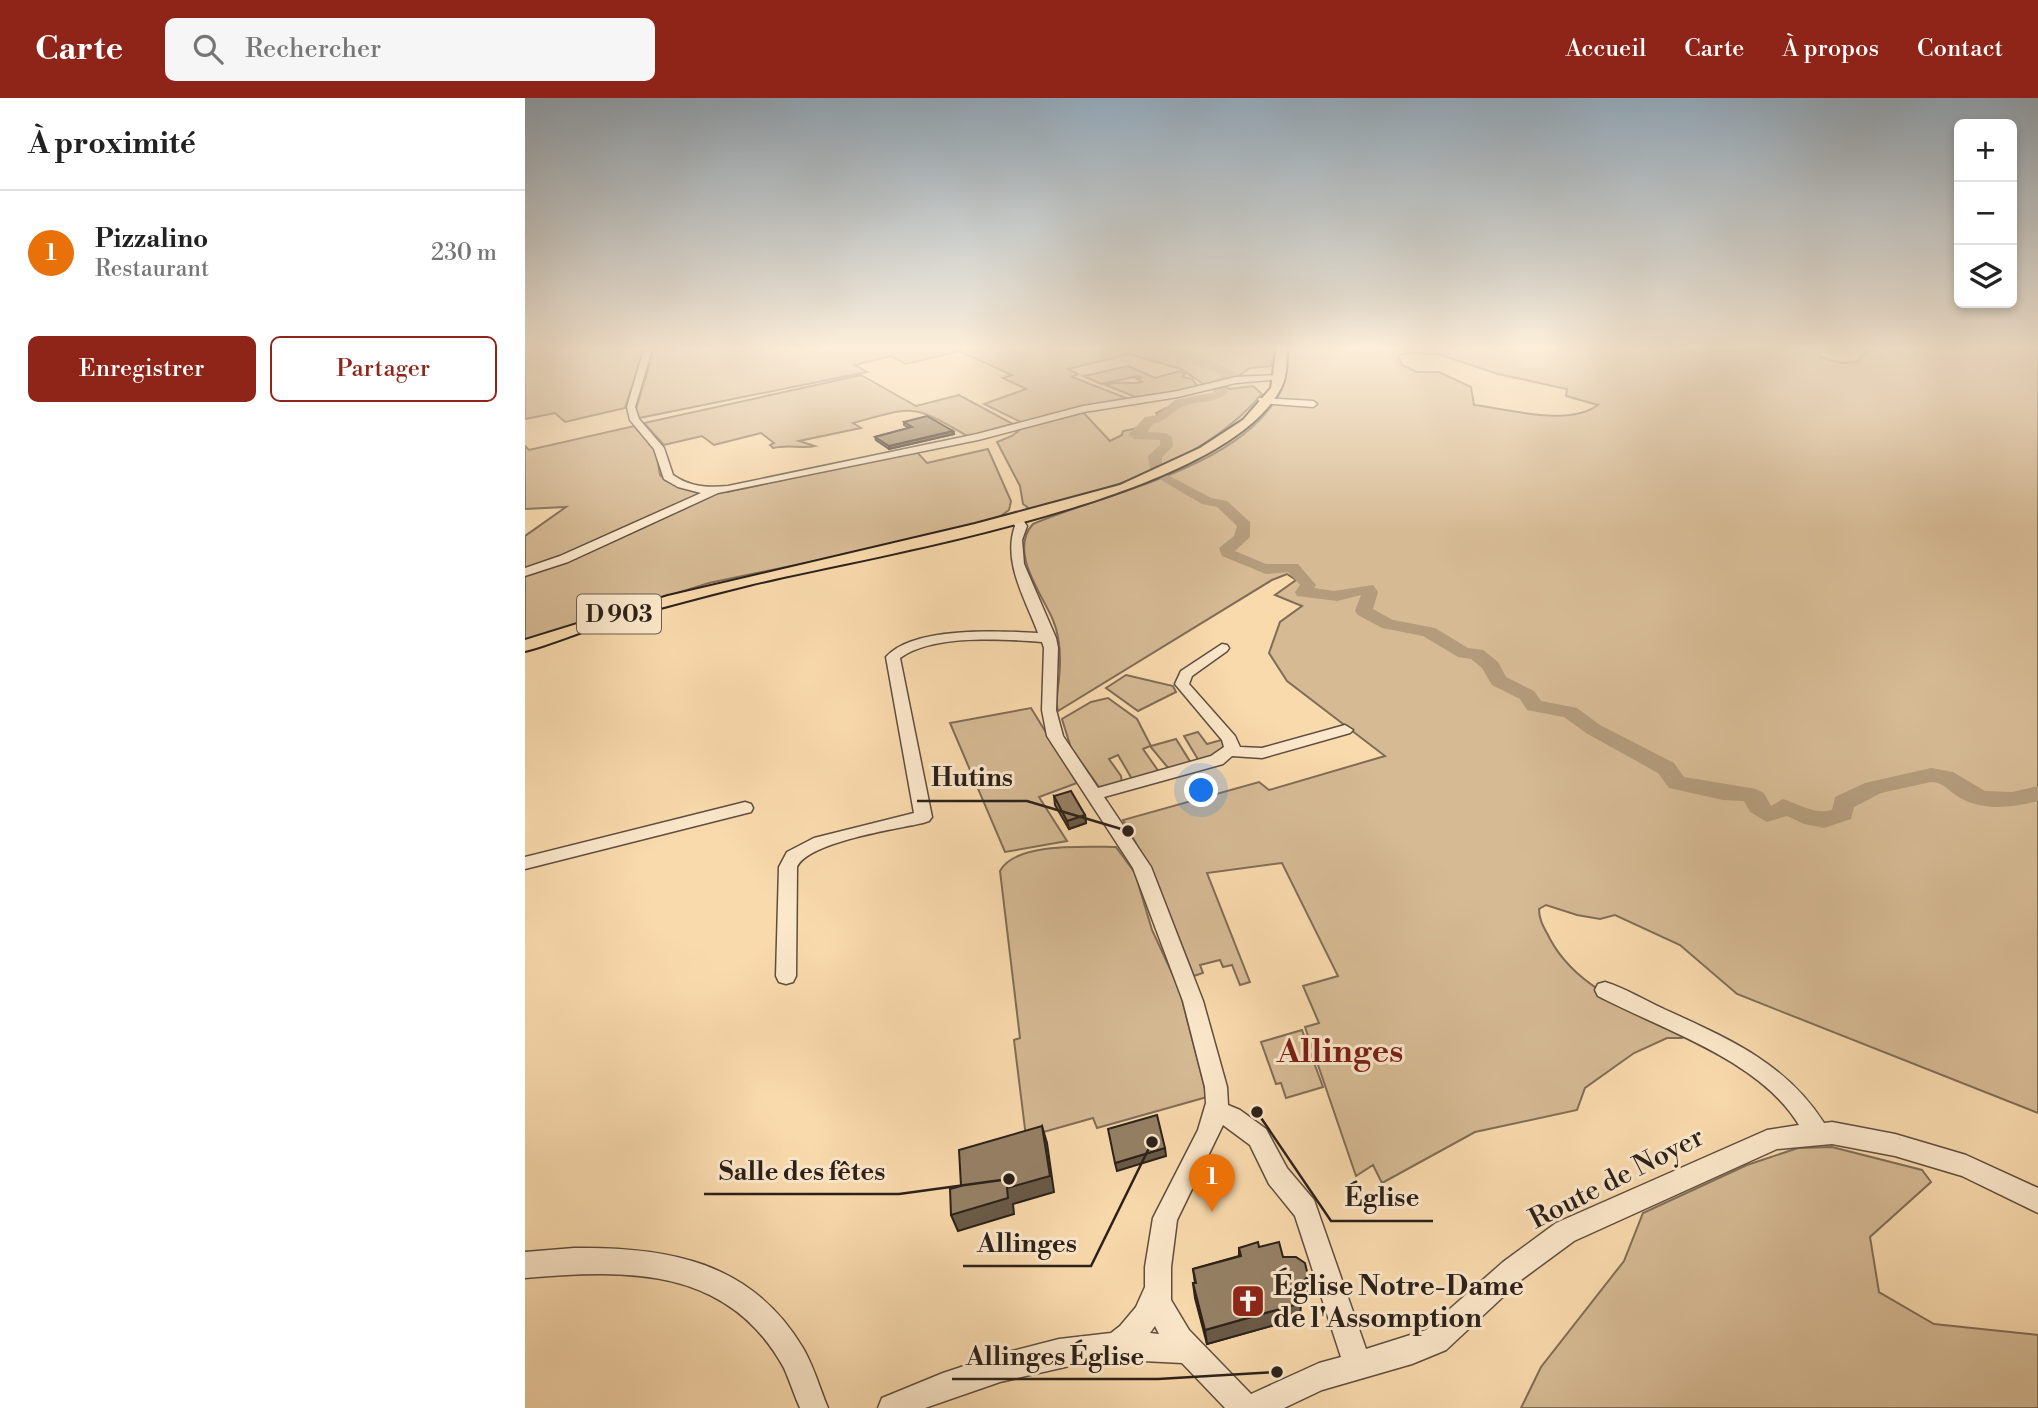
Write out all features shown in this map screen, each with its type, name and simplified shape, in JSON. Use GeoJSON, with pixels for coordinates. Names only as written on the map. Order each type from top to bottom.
{"type":"FeatureCollection","features":[{"type":"Feature","properties":{"kind":"main road","name":"D 903"},"geometry":{"type":"LineString","coordinates":[[525,646],[687,594],[1083,504],[1197,454],[1246,421],[1259,407]]}},
{"type":"Feature","properties":{"kind":"street"},"geometry":{"type":"LineString","coordinates":[[631,407],[633,416],[659,448],[668,477],[691,488],[716,490]]}},
{"type":"Feature","properties":{"kind":"street"},"geometry":{"type":"LineString","coordinates":[[525,572],[586,550],[716,490],[983,435],[1098,407]]}},
{"type":"Feature","properties":{"kind":"street"},"geometry":{"type":"LineString","coordinates":[[1013,522],[1020,569],[1049,638],[1052,654],[1049,710],[1061,749],[1142,867],[1182,970],[1222,1114],[1258,1138],[1278,1176],[1305,1209],[1358,1366]]}},
{"type":"Feature","properties":{"kind":"street"},"geometry":{"type":"LineString","coordinates":[[786,976],[788,867],[793,856],[820,842],[923,817],[893,657],[906,648],[982,634],[1049,638]]}},
{"type":"Feature","properties":{"kind":"street"},"geometry":{"type":"LineString","coordinates":[[1222,648],[1189,671],[1182,684],[1230,739],[1231,751]]}},
{"type":"Feature","properties":{"kind":"street"},"geometry":{"type":"LineString","coordinates":[[1093,795],[1217,760],[1231,751],[1262,752],[1345,730]]}},
{"type":"Feature","properties":{"kind":"street"},"geometry":{"type":"LineString","coordinates":[[525,863],[745,808]]}},
{"type":"Feature","properties":{"kind":"street"},"geometry":{"type":"LineString","coordinates":[[1605,990],[1714,1041],[1791,1095],[1807,1112],[1817,1133]]}},
{"type":"Feature","properties":{"kind":"street"},"geometry":{"type":"LineString","coordinates":[[1115,1346],[1143,1323],[1157,1289],[1161,1238],[1168,1208],[1222,1114]]}},
{"type":"Feature","properties":{"kind":"street","name":"Route de Noyer"},"geometry":{"type":"LineString","coordinates":[[1267,1404],[1358,1366],[1436,1340],[1529,1257],[1584,1222],[1756,1145],[1788,1135],[1817,1133],[1864,1138],[1947,1159],[1986,1174],[2038,1200]]}},
{"type":"Feature","properties":{"kind":"street"},"geometry":{"type":"LineString","coordinates":[[525,1265],[632,1259],[680,1268],[717,1283],[751,1304],[779,1334],[800,1373],[814,1408]]}},
{"type":"Feature","properties":{"kind":"street"},"geometry":{"type":"LineString","coordinates":[[1157,1289],[1166,1321],[1189,1350],[1245,1408]]}},
{"type":"Feature","properties":{"kind":"street"},"geometry":{"type":"LineString","coordinates":[[892,1408],[945,1386],[1072,1352],[1115,1346],[1189,1350]]}},
{"type":"Feature","properties":{"kind":"shaded area"},"geometry":{"type":"Polygon","coordinates":[[[525,407],[625,407],[565,422],[555,413],[525,419],[525,407]]]}},
{"type":"Feature","properties":{"kind":"shaded area"},"geometry":{"type":"Polygon","coordinates":[[[637,407],[693,407],[639,418],[637,407]]]}},
{"type":"Feature","properties":{"kind":"shaded area"},"geometry":{"type":"Polygon","coordinates":[[[716,407],[982,407],[1013,424],[969,437],[922,413],[901,411],[853,423],[861,428],[799,441],[815,446],[773,448],[770,445],[774,443],[761,433],[714,445],[702,436],[664,445],[644,423],[716,407]]]}},
{"type":"Feature","properties":{"kind":"shaded area"},"geometry":{"type":"Polygon","coordinates":[[[990,407],[1086,407],[1021,422],[990,407]]]}},
{"type":"Feature","properties":{"kind":"shaded area"},"geometry":{"type":"Polygon","coordinates":[[[1168,407],[1249,407],[1213,438],[1155,470],[1094,493],[1031,510],[1023,504],[1020,486],[997,442],[1012,436],[1027,424],[1082,411],[1110,441],[1122,435],[1123,431],[1143,427],[1141,423],[1159,417],[1156,413],[1168,407]]]}},
{"type":"Feature","properties":{"kind":"shaded area"},"geometry":{"type":"Polygon","coordinates":[[[1270,407],[1487,407],[1555,416],[1571,415],[1593,407],[2038,407],[2038,1113],[1737,994],[1680,945],[1615,915],[1600,919],[1546,905],[1539,909],[1543,925],[1562,957],[1576,972],[1611,997],[1687,1033],[1682,1038],[1667,1038],[1634,1053],[1585,1088],[1577,1110],[1475,1132],[1382,1183],[1373,1165],[1356,1176],[1305,1027],[1319,1023],[1303,986],[1338,976],[1282,863],[1207,873],[1250,982],[1240,985],[1232,965],[1223,967],[1220,960],[1200,965],[1203,973],[1194,976],[1155,878],[1123,820],[1259,782],[1269,790],[1385,756],[1287,681],[1269,653],[1280,622],[1302,606],[1275,595],[1296,580],[1287,574],[1272,580],[1058,711],[1058,634],[1025,559],[1026,535],[1033,524],[1166,476],[1230,444],[1257,423],[1270,407]]]}},
{"type":"Feature","properties":{"kind":"shaded area"},"geometry":{"type":"Polygon","coordinates":[[[634,426],[656,451],[660,475],[667,481],[700,492],[727,492],[916,451],[927,463],[988,449],[1011,501],[1009,510],[994,521],[968,529],[709,583],[525,641],[525,536],[566,507],[525,509],[525,446],[529,450],[634,426]]]}},
{"type":"Feature","properties":{"kind":"shaded area"},"geometry":{"type":"Polygon","coordinates":[[[1126,675],[1173,686],[1176,692],[1138,711],[1106,688],[1126,675]]]}},
{"type":"Feature","properties":{"kind":"shaded area"},"geometry":{"type":"Polygon","coordinates":[[[1108,698],[1137,719],[1151,746],[1176,739],[1191,763],[1169,769],[1150,746],[1143,749],[1159,772],[1132,779],[1118,755],[1109,759],[1121,776],[1122,783],[1099,787],[1071,748],[1062,719],[1091,702],[1108,698]]]}},
{"type":"Feature","properties":{"kind":"shaded area"},"geometry":{"type":"Polygon","coordinates":[[[1031,708],[1077,783],[1039,797],[1067,841],[1005,852],[950,723],[1031,708]]]}},
{"type":"Feature","properties":{"kind":"shaded area"},"geometry":{"type":"Polygon","coordinates":[[[1198,732],[1207,744],[1221,740],[1224,743],[1221,753],[1199,761],[1184,736],[1198,732]]]}},
{"type":"Feature","properties":{"kind":"shaded area"},"geometry":{"type":"Polygon","coordinates":[[[1071,847],[1116,847],[1135,873],[1152,930],[1179,988],[1207,1097],[1097,1128],[1093,1118],[1026,1137],[1014,1040],[1020,1038],[1000,871],[1020,855],[1036,851],[1071,847]]]}},
{"type":"Feature","properties":{"kind":"shaded area"},"geometry":{"type":"Polygon","coordinates":[[[1302,1030],[1323,1087],[1286,1098],[1281,1083],[1276,1084],[1261,1042],[1302,1030]]]}},
{"type":"Feature","properties":{"kind":"shaded area"},"geometry":{"type":"Polygon","coordinates":[[[1832,1147],[1922,1170],[1931,1182],[1870,1237],[1879,1292],[1934,1324],[2038,1335],[2038,1408],[1521,1408],[1541,1367],[1624,1261],[1643,1213],[1747,1165],[1798,1148],[1832,1147]]]}},
{"type":"Feature","properties":{"kind":"building"},"geometry":{"type":"Polygon","coordinates":[[[927,416],[953,431],[889,446],[875,437],[912,427],[904,422],[927,416]]]}},
{"type":"Feature","properties":{"kind":"building"},"geometry":{"type":"Polygon","coordinates":[[[1071,791],[1085,815],[1067,821],[1054,796],[1071,791]]]}},
{"type":"Feature","properties":{"kind":"building"},"geometry":{"type":"Polygon","coordinates":[[[1157,1115],[1165,1148],[1115,1163],[1108,1129],[1157,1115]]]}},
{"type":"Feature","properties":{"kind":"building"},"geometry":{"type":"Polygon","coordinates":[[[1042,1126],[1050,1176],[1007,1188],[1008,1198],[951,1215],[950,1189],[961,1186],[959,1150],[1042,1126]]]}},
{"type":"Feature","properties":{"kind":"building","name":"Église Notre-Dame de l'Assomption"},"geometry":{"type":"Polygon","coordinates":[[[1258,1242],[1259,1247],[1279,1242],[1283,1257],[1296,1257],[1305,1263],[1308,1276],[1297,1289],[1301,1303],[1205,1330],[1193,1283],[1196,1283],[1193,1269],[1241,1256],[1239,1248],[1258,1242]]]}},
{"type":"Feature","properties":{"kind":"waterway"},"geometry":{"type":"LineString","coordinates":[[1156,471],[1158,460],[1155,456],[1167,446],[1166,437],[1134,435],[1146,427],[1149,420],[1161,418],[1174,407]]}},
{"type":"Feature","properties":{"kind":"waterway"},"geometry":{"type":"LineString","coordinates":[[1162,476],[1207,501],[1222,504],[1245,525],[1242,537],[1227,548],[1228,553],[1266,569],[1289,567],[1296,570],[1308,585],[1303,592],[1337,596],[1343,592],[1367,589],[1370,592],[1364,611],[1388,624],[1429,632],[1464,653],[1476,654],[1491,666],[1492,673],[1499,681],[1527,695],[1534,706],[1570,712],[1593,729],[1666,768],[1677,783],[1723,793],[1748,794],[1756,798],[1758,807],[1767,814],[1777,813],[1783,807],[1817,820],[1843,814],[1843,802],[1867,790],[1931,775],[1946,777],[1968,793],[1985,799],[2021,798],[2038,793]]}},
{"type":"Feature","properties":{"kind":"place","name":"Hutins"},"geometry":{"type":"Point","coordinates":[1128,831]}},
{"type":"Feature","properties":{"kind":"place","name":"Église"},"geometry":{"type":"Point","coordinates":[1257,1112]}},
{"type":"Feature","properties":{"kind":"place","name":"Allinges"},"geometry":{"type":"Point","coordinates":[1152,1142]}},
{"type":"Feature","properties":{"kind":"place","name":"Salle des fêtes"},"geometry":{"type":"Point","coordinates":[1009,1179]}},
{"type":"Feature","properties":{"kind":"place","name":"Pizzalino"},"geometry":{"type":"Point","coordinates":[1212,1212]}},
{"type":"Feature","properties":{"kind":"place","name":"Église Notre-Dame de l'Assomption"},"geometry":{"type":"Point","coordinates":[1248,1301]}},
{"type":"Feature","properties":{"kind":"place","name":"Allinges Église"},"geometry":{"type":"Point","coordinates":[1277,1372]}},
{"type":"Feature","properties":{"kind":"district","name":"Allinges"},"geometry":{"type":"Point","coordinates":[1340,1050]}}]}
